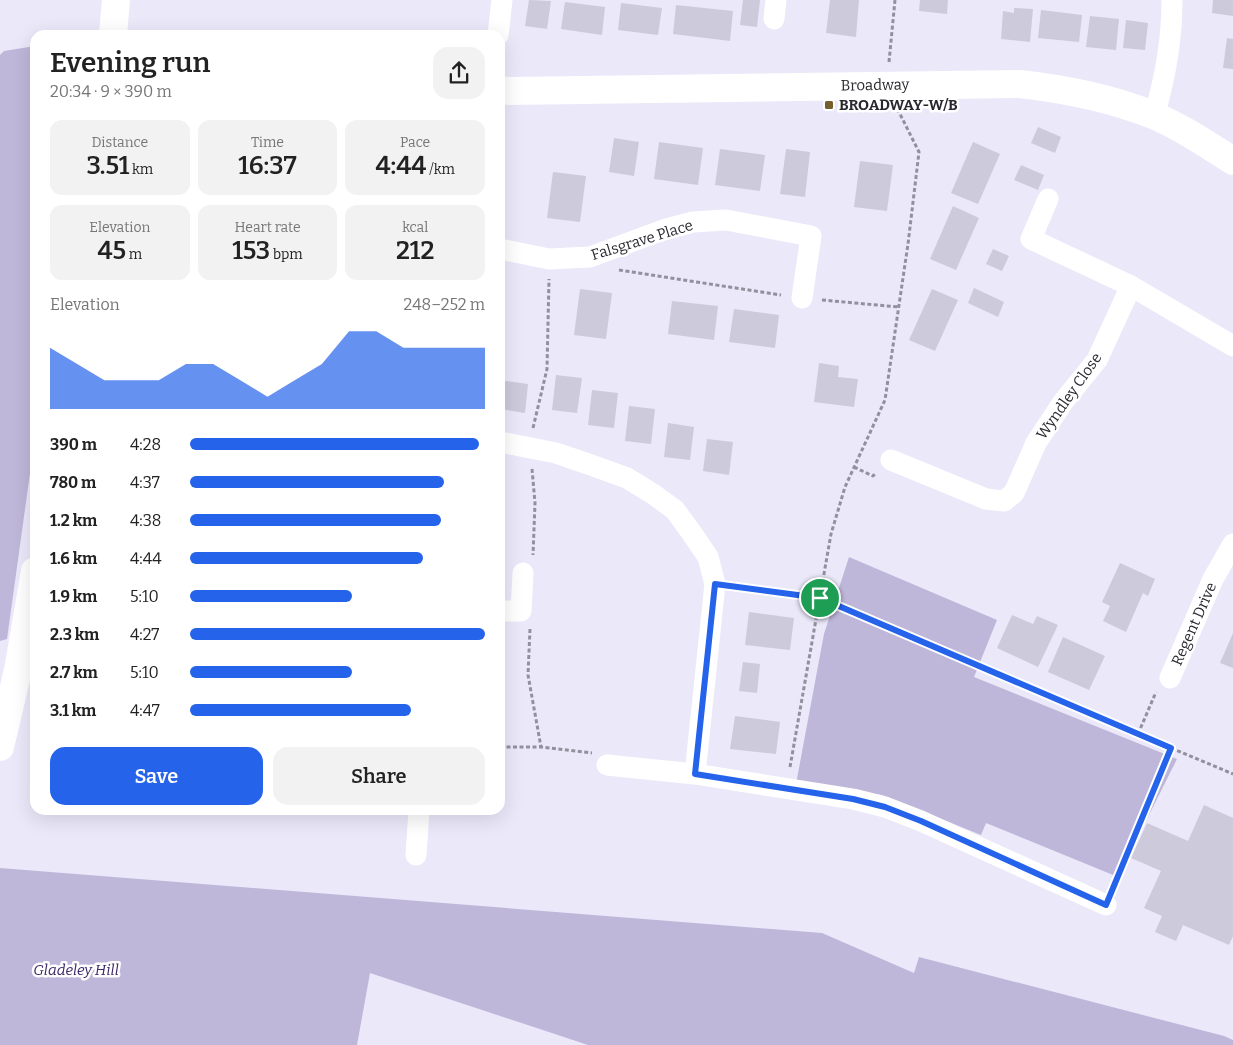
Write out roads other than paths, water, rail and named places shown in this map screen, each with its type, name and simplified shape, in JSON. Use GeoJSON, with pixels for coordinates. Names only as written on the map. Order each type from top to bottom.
{"type":"FeatureCollection","features":[{"type":"Feature","properties":{"kind":"street"},"geometry":{"type":"LineString","coordinates":[[113,30],[116,0]]}},
{"type":"Feature","properties":{"kind":"street"},"geometry":{"type":"LineString","coordinates":[[499,30],[502,0]]}},
{"type":"Feature","properties":{"kind":"street"},"geometry":{"type":"LineString","coordinates":[[1154,116],[1163,83],[1172,16],[1172,0]]}},
{"type":"Feature","properties":{"kind":"street","name":"Broadway"},"geometry":{"type":"LineString","coordinates":[[505,91],[979,83],[1020,84],[1058,88],[1098,97],[1154,116],[1205,143],[1233,161]]}},
{"type":"Feature","properties":{"kind":"street"},"geometry":{"type":"LineString","coordinates":[[1048,199],[1031,239],[1131,286],[1233,346]]}},
{"type":"Feature","properties":{"kind":"street","name":"Falsgrave Place"},"geometry":{"type":"LineString","coordinates":[[505,250],[548,259],[590,257],[663,230],[693,222],[726,220],[811,236],[802,298]]}},
{"type":"Feature","properties":{"kind":"street","name":"Wyndley Close"},"geometry":{"type":"LineString","coordinates":[[891,460],[986,499],[1004,500],[1014,493],[1036,443],[1063,402],[1097,360],[1131,286]]}},
{"type":"Feature","properties":{"kind":"street"},"geometry":{"type":"LineString","coordinates":[[505,443],[556,453],[627,478],[675,510],[708,557],[715,584],[695,774]]}},
{"type":"Feature","properties":{"kind":"street","name":"Regent Drive"},"geometry":{"type":"LineString","coordinates":[[1170,678],[1214,579],[1233,544]]}},
{"type":"Feature","properties":{"kind":"street"},"geometry":{"type":"LineString","coordinates":[[505,611],[521,612],[523,573]]}},
{"type":"Feature","properties":{"kind":"street"},"geometry":{"type":"LineString","coordinates":[[0,747],[18,670],[30,600]]}},
{"type":"Feature","properties":{"kind":"street"},"geometry":{"type":"LineString","coordinates":[[607,765],[695,774],[853,799],[885,807],[921,821],[1106,905]]}},
{"type":"Feature","properties":{"kind":"street"},"geometry":{"type":"LineString","coordinates":[[416,854],[419,815]]}},
{"type":"Feature","properties":{"kind":"place","name":"BROADWAY-W/B"},"geometry":{"type":"Point","coordinates":[829,105]}},
{"type":"Feature","properties":{"kind":"park label","name":"Gladeley Hill"},"geometry":{"type":"Point","coordinates":[76,970]}}]}
